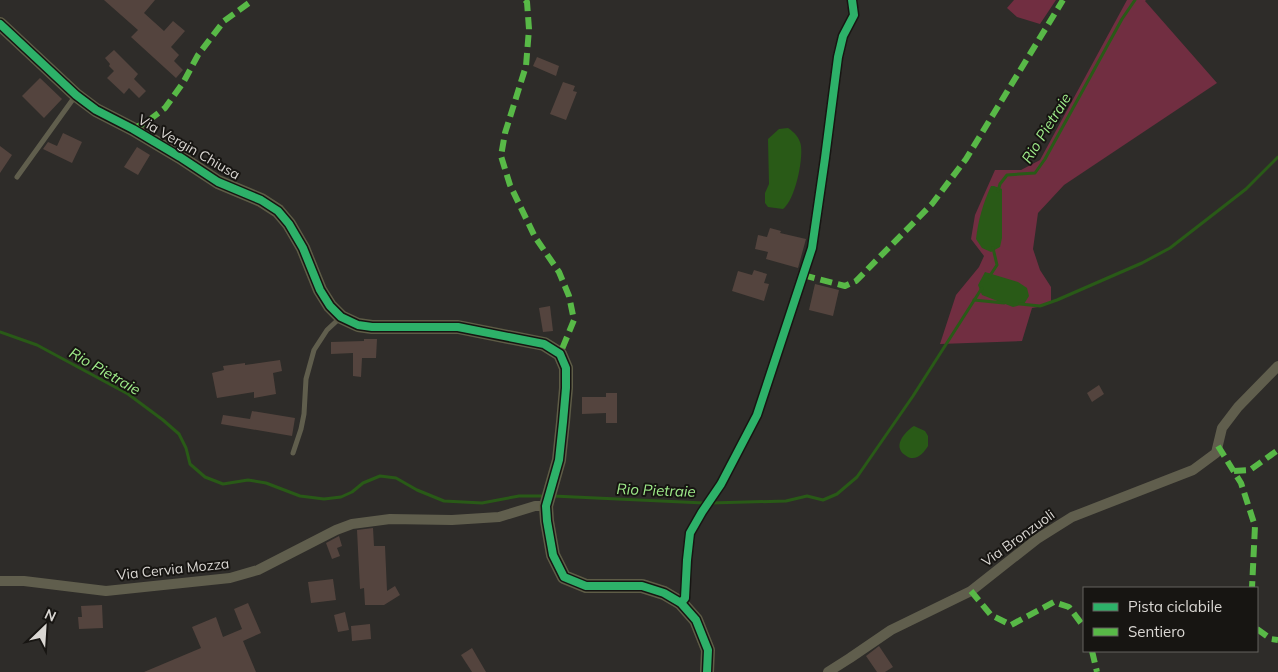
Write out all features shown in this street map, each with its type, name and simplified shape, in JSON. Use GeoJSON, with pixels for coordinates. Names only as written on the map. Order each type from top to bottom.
{"type":"FeatureCollection","features":[{"type":"Feature","properties":{"kind":"street"},"geometry":{"type":"LineString","coordinates":[[681,604],[685,598],[686,560],[690,534],[721,484],[757,415],[812,248],[838,57],[844,36],[854,15],[852,0]]}},
{"type":"Feature","properties":{"kind":"street","name":"Via Vergin Chiusa"},"geometry":{"type":"LineString","coordinates":[[0,24],[96,110],[141,134],[218,182],[260,200],[278,211],[289,224],[303,248],[320,290],[330,306],[341,317],[358,325],[372,327],[458,327],[544,344],[560,354],[566,368],[563,422],[559,460],[546,506],[553,555],[564,577],[586,586],[642,586],[664,593],[681,604],[696,620],[708,650],[707,672]]}},
{"type":"Feature","properties":{"kind":"street","name":"Via Bronzuoli"},"geometry":{"type":"LineString","coordinates":[[828,672],[891,630],[971,591],[1037,539],[1072,517],[1193,470],[1216,454],[1222,428],[1238,407],[1278,366]]}},
{"type":"Feature","properties":{"kind":"street","name":"Via Cervia Mozza"},"geometry":{"type":"LineString","coordinates":[[0,581],[24,581],[106,591],[230,578],[258,570],[336,530],[352,524],[390,519],[452,520],[498,517],[535,506],[546,506]]}},
{"type":"Feature","properties":{"kind":"lane"},"geometry":{"type":"LineString","coordinates":[[17,177],[76,94]]}},
{"type":"Feature","properties":{"kind":"lane"},"geometry":{"type":"LineString","coordinates":[[293,453],[301,429],[304,414],[306,378],[314,350],[327,330],[341,317]]}},
{"type":"Feature","properties":{"kind":"shaded area"},"geometry":{"type":"Polygon","coordinates":[[[1014,0],[1056,0],[1040,24],[1017,17],[1007,8],[1014,0]]]}},
{"type":"Feature","properties":{"kind":"shaded area"},"geometry":{"type":"Polygon","coordinates":[[[1127,0],[1146,0],[1217,83],[1064,185],[1038,213],[1033,249],[1040,270],[1051,287],[1051,301],[1044,306],[1032,308],[1022,341],[940,344],[956,295],[979,267],[984,256],[971,239],[975,215],[995,170],[1021,170],[1040,160],[1127,0]]]}},
{"type":"Feature","properties":{"kind":"shaded area"},"geometry":{"type":"Polygon","coordinates":[[[788,128],[799,140],[801,146],[801,161],[797,180],[791,197],[783,209],[768,207],[765,203],[765,193],[769,184],[768,139],[779,129],[788,128]]]}},
{"type":"Feature","properties":{"kind":"shaded area"},"geometry":{"type":"Polygon","coordinates":[[[991,186],[1002,189],[1002,238],[1000,247],[991,252],[982,248],[976,239],[981,212],[991,186]]]}},
{"type":"Feature","properties":{"kind":"shaded area"},"geometry":{"type":"Polygon","coordinates":[[[985,272],[1018,282],[1027,288],[1029,296],[1024,304],[1013,307],[982,295],[978,285],[985,272]]]}},
{"type":"Feature","properties":{"kind":"shaded area"},"geometry":{"type":"Polygon","coordinates":[[[914,426],[925,431],[928,436],[928,446],[921,454],[912,458],[903,453],[899,446],[903,436],[914,426]]]}},
{"type":"Feature","properties":{"kind":"building"},"geometry":{"type":"Polygon","coordinates":[[[104,0],[155,0],[144,13],[164,31],[173,21],[185,31],[171,47],[179,55],[174,61],[183,70],[176,78],[131,37],[138,30],[104,0]]]}},
{"type":"Feature","properties":{"kind":"building"},"geometry":{"type":"Polygon","coordinates":[[[114,50],[138,74],[134,79],[146,91],[139,98],[129,88],[124,94],[107,78],[114,71],[105,58],[114,50]]]}},
{"type":"Feature","properties":{"kind":"building"},"geometry":{"type":"Polygon","coordinates":[[[537,57],[559,66],[556,76],[533,66],[537,57]]]}},
{"type":"Feature","properties":{"kind":"building"},"geometry":{"type":"Polygon","coordinates":[[[40,78],[62,99],[44,118],[22,96],[40,78]]]}},
{"type":"Feature","properties":{"kind":"building"},"geometry":{"type":"Polygon","coordinates":[[[563,82],[575,86],[573,91],[577,92],[566,120],[550,114],[563,82]]]}},
{"type":"Feature","properties":{"kind":"building"},"geometry":{"type":"Polygon","coordinates":[[[63,133],[82,142],[72,163],[43,149],[48,142],[57,146],[63,133]]]}},
{"type":"Feature","properties":{"kind":"building"},"geometry":{"type":"Polygon","coordinates":[[[0,146],[12,155],[0,173],[0,146]]]}},
{"type":"Feature","properties":{"kind":"building"},"geometry":{"type":"Polygon","coordinates":[[[137,147],[150,155],[138,175],[124,167],[137,147]]]}},
{"type":"Feature","properties":{"kind":"building"},"geometry":{"type":"Polygon","coordinates":[[[770,228],[781,231],[780,233],[806,239],[798,268],[766,259],[768,252],[755,249],[758,235],[767,237],[770,228]]]}},
{"type":"Feature","properties":{"kind":"building"},"geometry":{"type":"Polygon","coordinates":[[[754,270],[767,274],[764,283],[769,284],[764,301],[732,291],[738,271],[752,275],[754,270]]]}},
{"type":"Feature","properties":{"kind":"building"},"geometry":{"type":"Polygon","coordinates":[[[815,284],[839,290],[833,316],[809,310],[815,284]]]}},
{"type":"Feature","properties":{"kind":"building"},"geometry":{"type":"Polygon","coordinates":[[[550,306],[553,331],[543,332],[539,308],[550,306]]]}},
{"type":"Feature","properties":{"kind":"building"},"geometry":{"type":"Polygon","coordinates":[[[364,339],[377,339],[376,358],[362,358],[361,377],[353,376],[353,353],[331,354],[331,342],[364,341],[364,339]]]}},
{"type":"Feature","properties":{"kind":"building"},"geometry":{"type":"Polygon","coordinates":[[[280,360],[282,371],[273,373],[276,394],[254,398],[254,392],[217,398],[212,373],[224,370],[223,366],[280,360]]]}},
{"type":"Feature","properties":{"kind":"building"},"geometry":{"type":"Polygon","coordinates":[[[1099,385],[1104,394],[1092,402],[1087,393],[1099,385]]]}},
{"type":"Feature","properties":{"kind":"building"},"geometry":{"type":"Polygon","coordinates":[[[606,393],[617,393],[617,423],[606,423],[606,413],[582,414],[582,397],[606,397],[606,393]]]}},
{"type":"Feature","properties":{"kind":"building"},"geometry":{"type":"Polygon","coordinates":[[[252,411],[295,418],[292,436],[221,424],[223,415],[250,419],[252,411]]]}},
{"type":"Feature","properties":{"kind":"building"},"geometry":{"type":"Polygon","coordinates":[[[373,528],[374,546],[385,546],[387,591],[395,586],[400,595],[384,605],[365,605],[364,588],[360,589],[357,530],[373,528]]]}},
{"type":"Feature","properties":{"kind":"building"},"geometry":{"type":"Polygon","coordinates":[[[339,536],[342,546],[337,548],[340,556],[332,559],[326,543],[339,536]]]}},
{"type":"Feature","properties":{"kind":"building"},"geometry":{"type":"Polygon","coordinates":[[[333,579],[336,600],[311,603],[308,582],[333,579]]]}},
{"type":"Feature","properties":{"kind":"building"},"geometry":{"type":"Polygon","coordinates":[[[248,603],[261,633],[243,641],[256,672],[144,672],[201,648],[192,627],[216,617],[223,637],[242,629],[234,609],[248,603]]]}},
{"type":"Feature","properties":{"kind":"building"},"geometry":{"type":"Polygon","coordinates":[[[102,605],[103,628],[79,629],[78,617],[82,617],[81,606],[102,605]]]}},
{"type":"Feature","properties":{"kind":"building"},"geometry":{"type":"Polygon","coordinates":[[[345,612],[349,630],[338,632],[334,615],[345,612]]]}},
{"type":"Feature","properties":{"kind":"building"},"geometry":{"type":"Polygon","coordinates":[[[370,624],[371,639],[352,641],[351,626],[370,624]]]}},
{"type":"Feature","properties":{"kind":"building"},"geometry":{"type":"Polygon","coordinates":[[[879,646],[893,667],[885,672],[877,672],[866,656],[879,646]]]}},
{"type":"Feature","properties":{"kind":"building"},"geometry":{"type":"Polygon","coordinates":[[[472,648],[486,672],[472,672],[461,655],[472,648]]]}},
{"type":"Feature","properties":{"kind":"waterway","name":"Rio Pietraie"},"geometry":{"type":"LineString","coordinates":[[998,191],[1000,184],[1007,175],[1035,173],[1045,159],[1122,19],[1135,0]]}},
{"type":"Feature","properties":{"kind":"waterway"},"geometry":{"type":"LineString","coordinates":[[1020,304],[1040,306],[1057,300],[1142,263],[1170,248],[1246,189],[1278,157]]}},
{"type":"Feature","properties":{"kind":"waterway","name":"Rio Pietraie"},"geometry":{"type":"LineString","coordinates":[[989,277],[997,265],[993,248]]}},
{"type":"Feature","properties":{"kind":"waterway","name":"Rio Pietraie"},"geometry":{"type":"LineString","coordinates":[[710,503],[786,501],[807,496],[823,500],[837,494],[857,477],[913,396],[982,288]]}},
{"type":"Feature","properties":{"kind":"waterway"},"geometry":{"type":"LineString","coordinates":[[974,300],[1004,303]]}},
{"type":"Feature","properties":{"kind":"waterway","name":"Rio Pietraie"},"geometry":{"type":"LineString","coordinates":[[0,332],[37,345],[128,394],[179,434],[186,448],[190,464],[205,477],[223,484],[248,480],[266,483],[300,496],[324,499],[341,497],[352,492],[363,483],[380,476],[396,478],[417,490],[444,501],[482,503],[519,496],[544,496]]}},
{"type":"Feature","properties":{"kind":"waterway","name":"Rio Pietraie"},"geometry":{"type":"LineString","coordinates":[[553,496],[704,503]]}},
{"type":"Feature","properties":{"kind":"marked path"},"geometry":{"type":"LineString","coordinates":[[133,129],[148,121],[165,108],[183,83],[198,55],[224,21],[253,0]]}},
{"type":"Feature","properties":{"kind":"marked path"},"geometry":{"type":"LineString","coordinates":[[525,0],[527,2],[529,29],[526,66],[505,133],[501,156],[510,185],[535,237],[559,272],[569,296],[574,320],[560,354]]}},
{"type":"Feature","properties":{"kind":"marked path"},"geometry":{"type":"LineString","coordinates":[[803,275],[845,286],[856,281],[932,204],[966,159],[1063,0]]}},
{"type":"Feature","properties":{"kind":"marked path"},"geometry":{"type":"LineString","coordinates":[[1218,446],[1241,483],[1255,526],[1252,587]]}},
{"type":"Feature","properties":{"kind":"marked path"},"geometry":{"type":"LineString","coordinates":[[1234,471],[1250,470],[1278,450]]}},
{"type":"Feature","properties":{"kind":"marked path"},"geometry":{"type":"LineString","coordinates":[[971,591],[991,615],[1011,625],[1054,602],[1069,607],[1083,626]]}},
{"type":"Feature","properties":{"kind":"marked path"},"geometry":{"type":"LineString","coordinates":[[1258,630],[1271,639],[1278,640]]}},
{"type":"Feature","properties":{"kind":"marked path"},"geometry":{"type":"LineString","coordinates":[[1092,652],[1097,672]]}},
{"type":"Feature","properties":{"kind":"cycle path"},"geometry":{"type":"LineString","coordinates":[[681,603],[685,598],[690,533],[721,484],[757,415],[812,248],[838,57],[843,36],[854,15],[852,0]]}},
{"type":"Feature","properties":{"kind":"cycle path"},"geometry":{"type":"LineString","coordinates":[[0,24],[76,95],[96,110],[133,129],[218,182],[261,200],[278,211],[289,224],[303,248],[320,290],[330,306],[341,317],[358,325],[372,327],[458,327],[544,344],[560,354],[566,368],[563,422],[559,460],[546,506],[553,555],[564,577],[586,586],[642,586],[664,593],[681,603],[696,620],[708,650],[707,672]]}}]}
